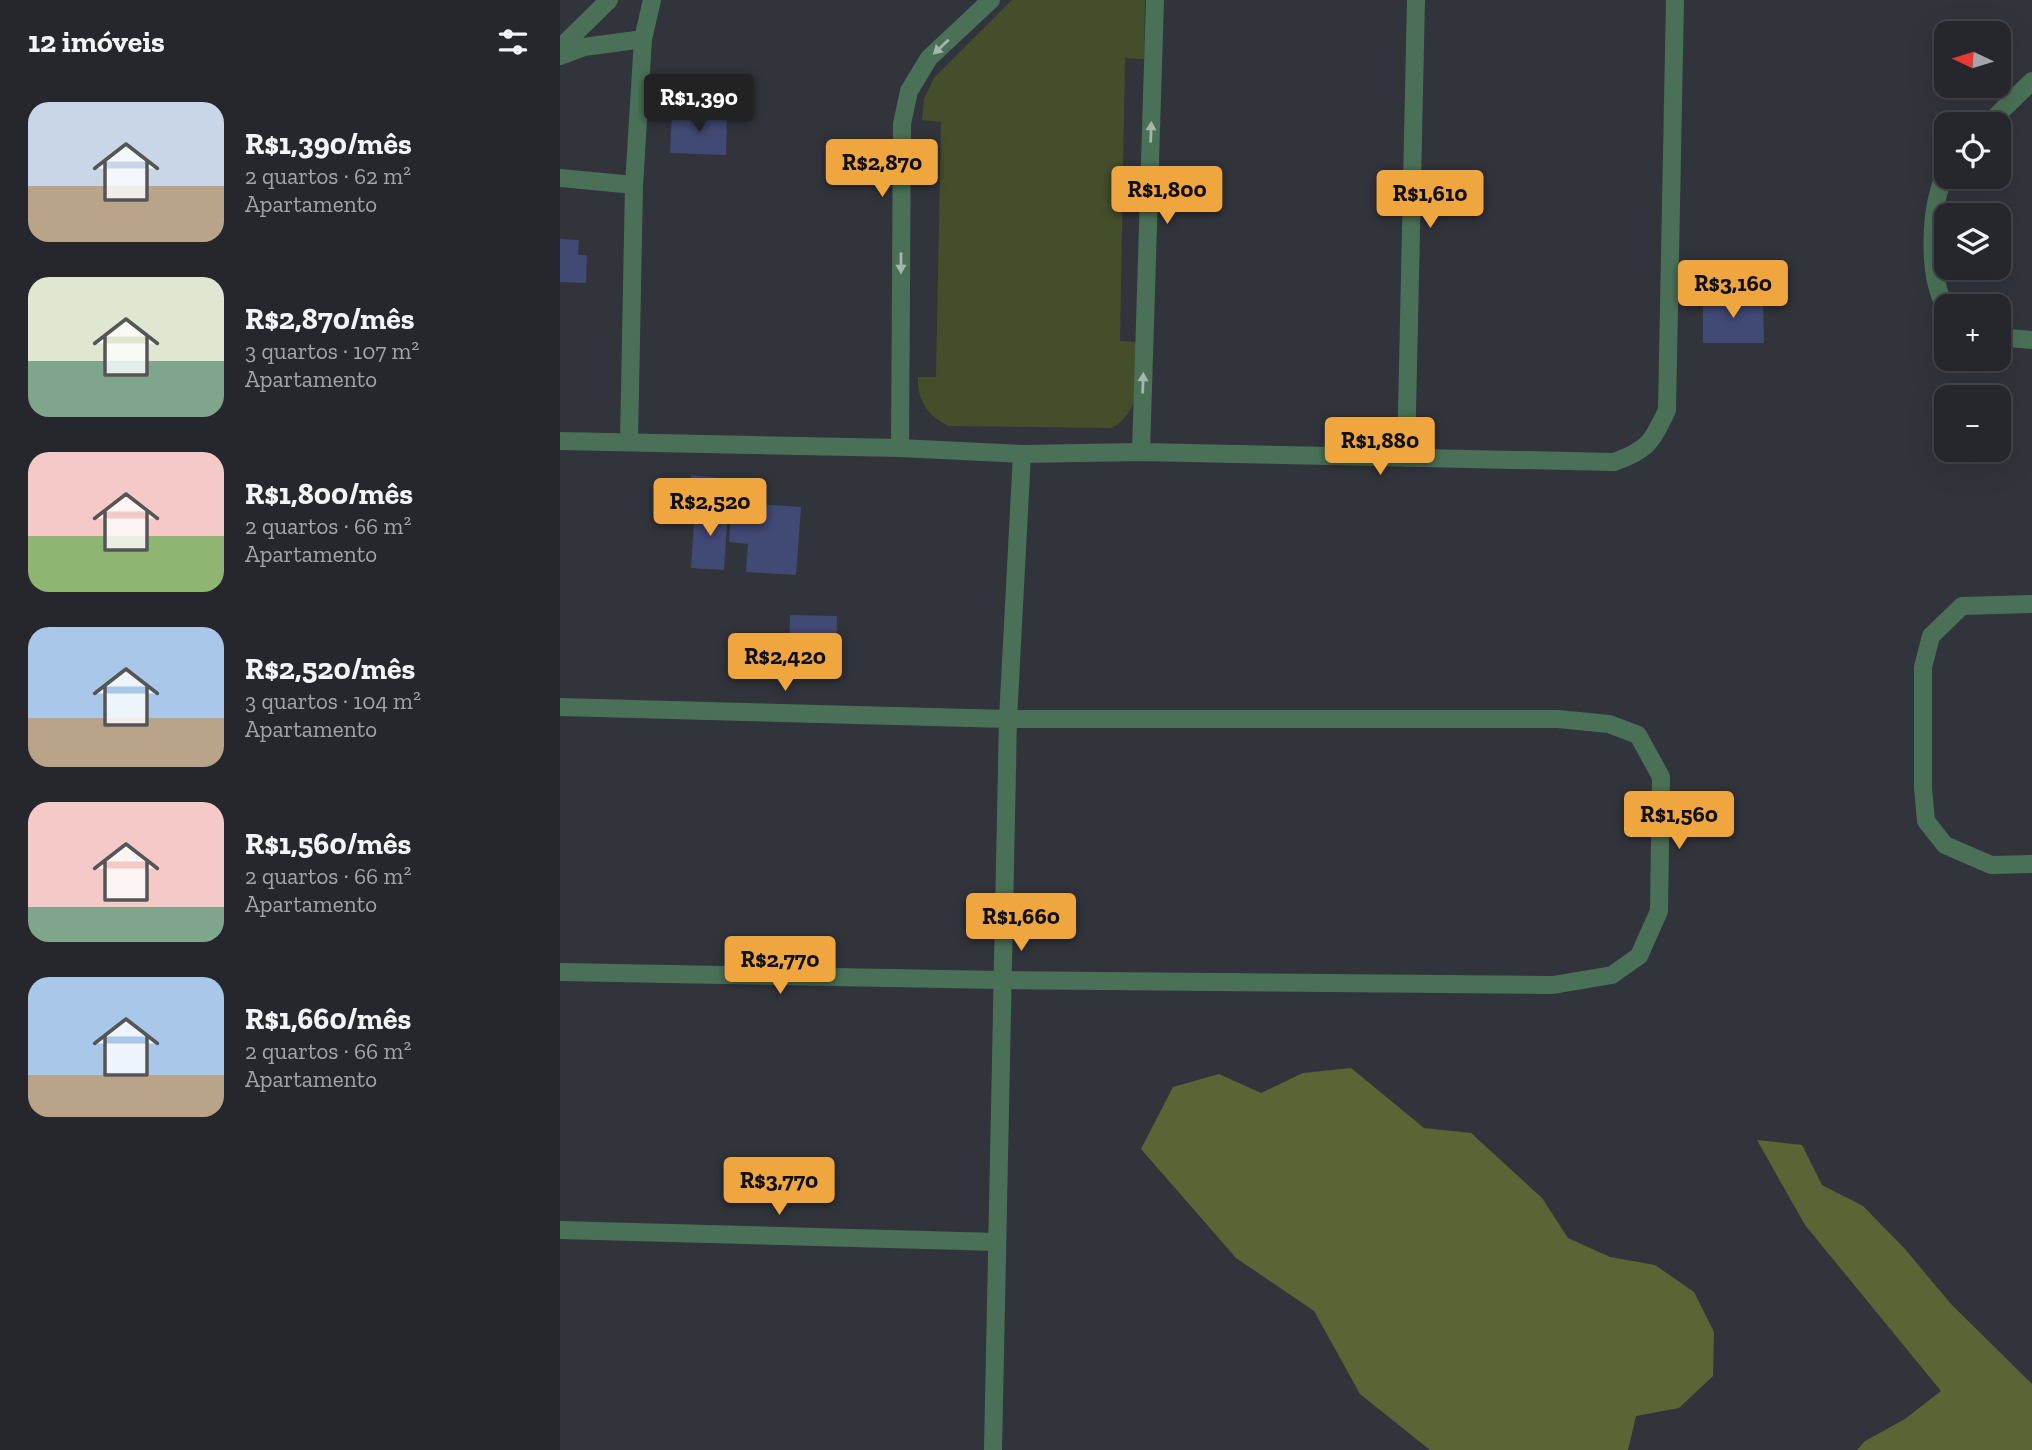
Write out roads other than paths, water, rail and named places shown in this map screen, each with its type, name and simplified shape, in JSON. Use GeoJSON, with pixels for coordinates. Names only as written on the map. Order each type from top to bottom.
{"type":"FeatureCollection","features":[{"type":"Feature","properties":{"kind":"street"},"geometry":{"type":"LineString","coordinates":[[560,48],[609,0]]}},
{"type":"Feature","properties":{"kind":"street"},"geometry":{"type":"LineString","coordinates":[[629,442],[634,185],[643,39],[652,0]]}},
{"type":"Feature","properties":{"kind":"street"},"geometry":{"type":"LineString","coordinates":[[900,448],[902,124],[906,102],[909,91],[929,58],[991,0]]}},
{"type":"Feature","properties":{"kind":"street"},"geometry":{"type":"LineString","coordinates":[[1141,452],[1155,0]]}},
{"type":"Feature","properties":{"kind":"street"},"geometry":{"type":"LineString","coordinates":[[1406,458],[1416,0]]}},
{"type":"Feature","properties":{"kind":"street"},"geometry":{"type":"LineString","coordinates":[[560,441],[900,448],[1022,454],[1141,452],[1614,462],[1637,454],[1654,438],[1667,410],[1675,0]]}},
{"type":"Feature","properties":{"kind":"street"},"geometry":{"type":"LineString","coordinates":[[560,56],[584,47],[643,39]]}},
{"type":"Feature","properties":{"kind":"street"},"geometry":{"type":"LineString","coordinates":[[2000,112],[2032,81]]}},
{"type":"Feature","properties":{"kind":"street"},"geometry":{"type":"LineString","coordinates":[[560,178],[634,185]]}},
{"type":"Feature","properties":{"kind":"street"},"geometry":{"type":"LineString","coordinates":[[1938,189],[1933,265],[1940,294]]}},
{"type":"Feature","properties":{"kind":"street"},"geometry":{"type":"LineString","coordinates":[[2011,338],[2032,340]]}},
{"type":"Feature","properties":{"kind":"street"},"geometry":{"type":"LineString","coordinates":[[993,1450],[1008,719],[1022,454]]}},
{"type":"Feature","properties":{"kind":"street"},"geometry":{"type":"LineString","coordinates":[[2032,604],[1962,606],[1931,636],[1923,667],[1923,788],[1926,821],[1945,845],[1991,865],[2032,864]]}},
{"type":"Feature","properties":{"kind":"street"},"geometry":{"type":"LineString","coordinates":[[560,707],[1008,719],[1558,719],[1609,724],[1638,735],[1661,778],[1659,911],[1639,956],[1612,975],[1553,985],[1001,980],[560,972]]}},
{"type":"Feature","properties":{"kind":"street"},"geometry":{"type":"LineString","coordinates":[[560,1230],[997,1242]]}}]}
